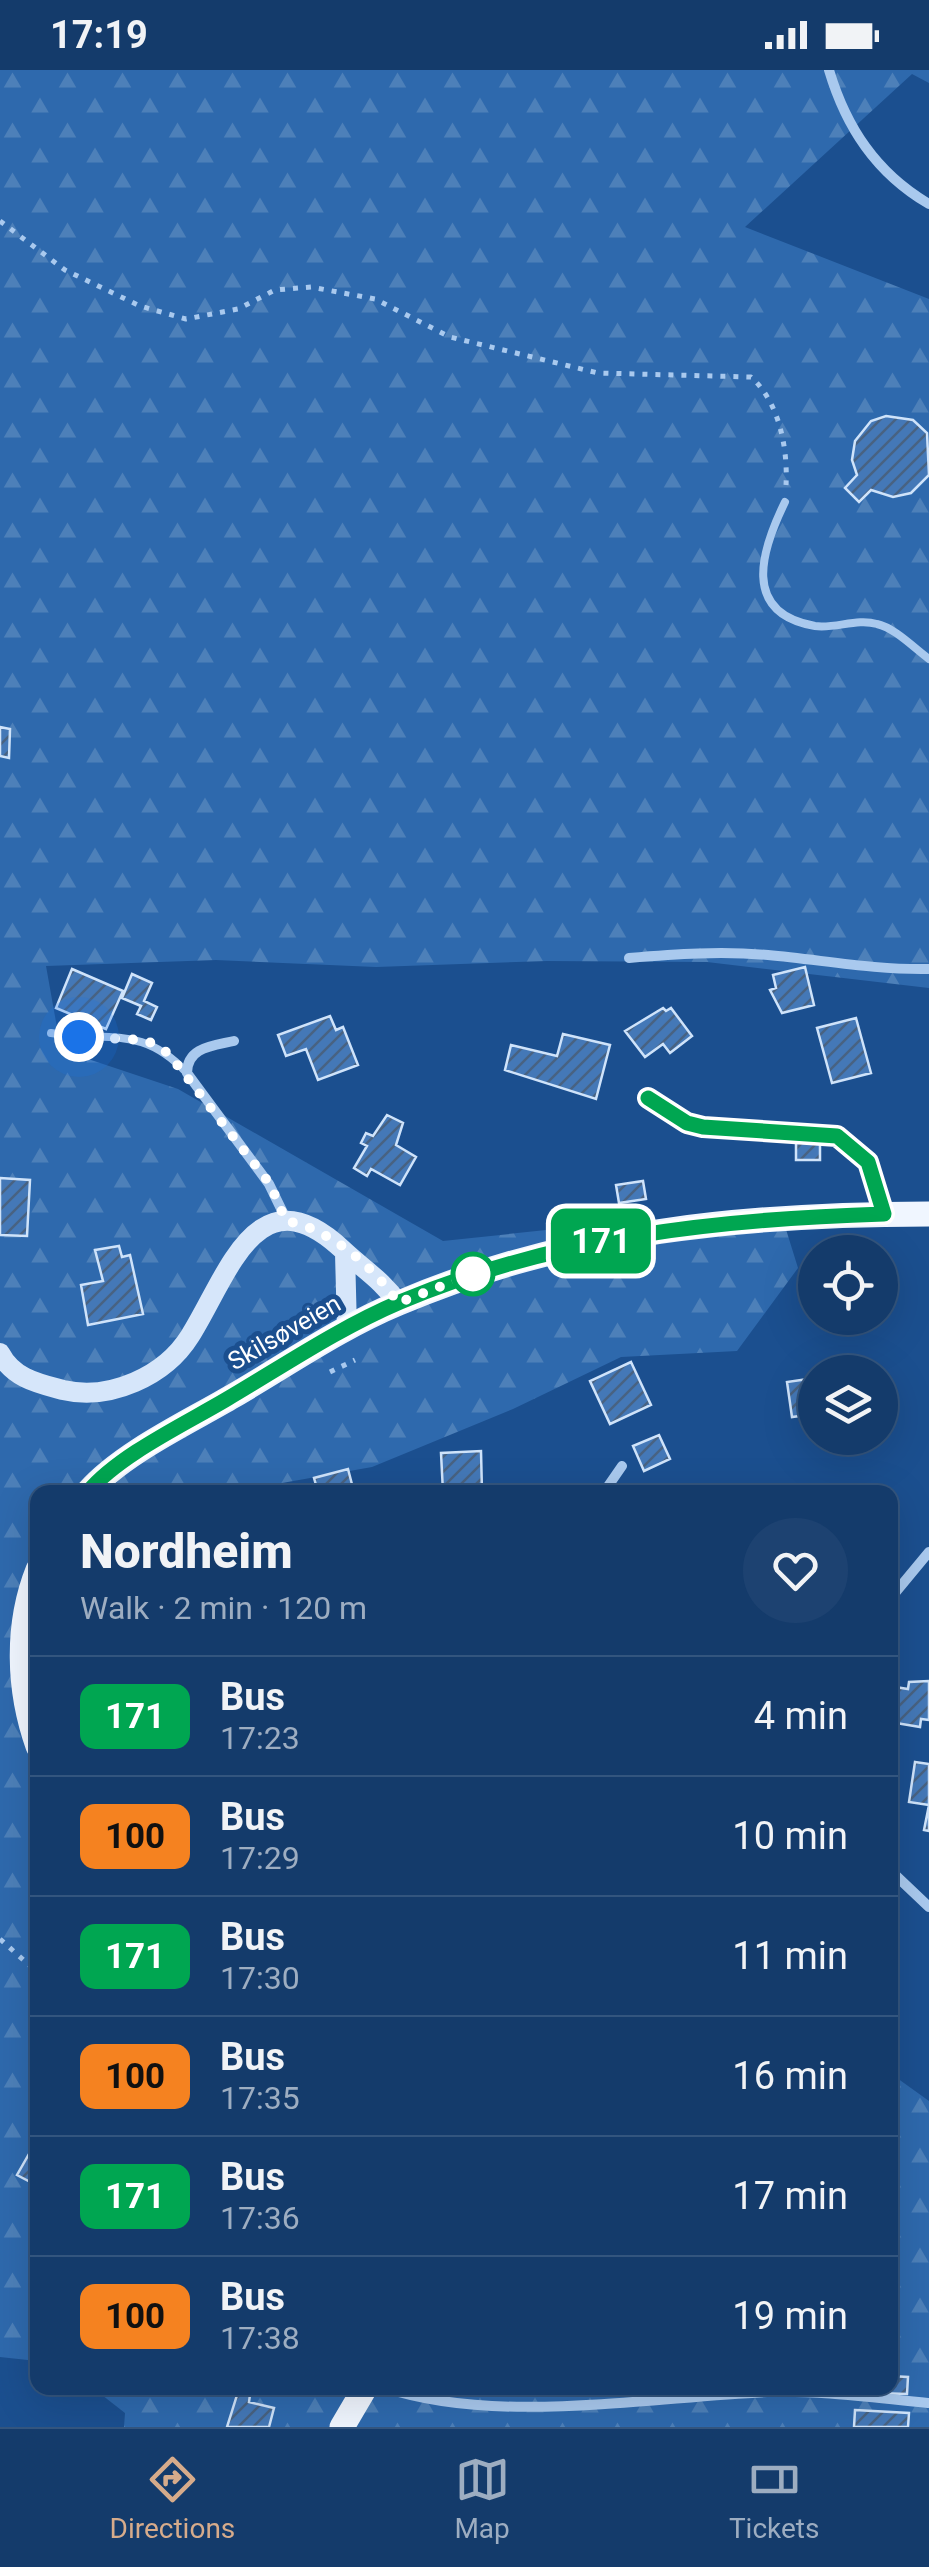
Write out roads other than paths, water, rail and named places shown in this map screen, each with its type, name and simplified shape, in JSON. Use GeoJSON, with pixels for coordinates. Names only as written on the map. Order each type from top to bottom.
{"type":"FeatureCollection","features":[{"type":"Feature","properties":{"kind":"main road","name":"Skilsøveien"},"geometry":{"type":"LineString","coordinates":[[97,1485],[158,1440],[346,1329],[398,1303],[490,1270],[630,1236],[765,1218],[929,1214]]}},
{"type":"Feature","properties":{"kind":"main road"},"geometry":{"type":"LineString","coordinates":[[0,1353],[8,1368],[35,1383],[73,1392],[95,1393],[147,1376],[189,1338],[226,1269],[252,1233],[286,1221],[314,1226],[388,1288],[398,1303]]}},
{"type":"Feature","properties":{"kind":"main road"},"geometry":{"type":"LineString","coordinates":[[346,1253],[346,1329]]}},
{"type":"Feature","properties":{"kind":"main road"},"geometry":{"type":"LineString","coordinates":[[30,1604],[22,1639],[22,1678],[30,1712]]}},
{"type":"Feature","properties":{"kind":"main road"},"geometry":{"type":"LineString","coordinates":[[342,2427],[361,2395]]}},
{"type":"Feature","properties":{"kind":"street"},"geometry":{"type":"LineString","coordinates":[[828,70],[851,128],[871,156],[892,179],[929,204]]}},
{"type":"Feature","properties":{"kind":"street"},"geometry":{"type":"LineString","coordinates":[[630,958],[686,952],[751,955],[874,970],[929,969]]}},
{"type":"Feature","properties":{"kind":"street"},"geometry":{"type":"LineString","coordinates":[[234,1041],[196,1051],[187,1063],[186,1073],[270,1184],[286,1221]]}},
{"type":"Feature","properties":{"kind":"street"},"geometry":{"type":"LineString","coordinates":[[609,1485],[622,1466]]}},
{"type":"Feature","properties":{"kind":"street"},"geometry":{"type":"LineString","coordinates":[[898,1590],[929,1552]]}},
{"type":"Feature","properties":{"kind":"street"},"geometry":{"type":"LineString","coordinates":[[918,1568],[929,1575]]}},
{"type":"Feature","properties":{"kind":"street"},"geometry":{"type":"LineString","coordinates":[[898,1878],[929,1907]]}},
{"type":"Feature","properties":{"kind":"street"},"geometry":{"type":"LineString","coordinates":[[426,2395],[490,2406],[531,2408],[728,2395]]}},
{"type":"Feature","properties":{"kind":"street"},"geometry":{"type":"LineString","coordinates":[[816,2395],[928,2403]]}},
{"type":"Feature","properties":{"kind":"lane"},"geometry":{"type":"LineString","coordinates":[[785,502],[764,545],[765,586],[774,604],[788,618],[818,626],[882,624],[929,659]]}},
{"type":"Feature","properties":{"kind":"lane"},"geometry":{"type":"LineString","coordinates":[[51,1033],[146,1040],[168,1053],[186,1073]]}},
{"type":"Feature","properties":{"kind":"lane"},"geometry":{"type":"LineString","coordinates":[[648,1098],[687,1123],[703,1127],[837,1136],[868,1162],[884,1214]]}}]}
